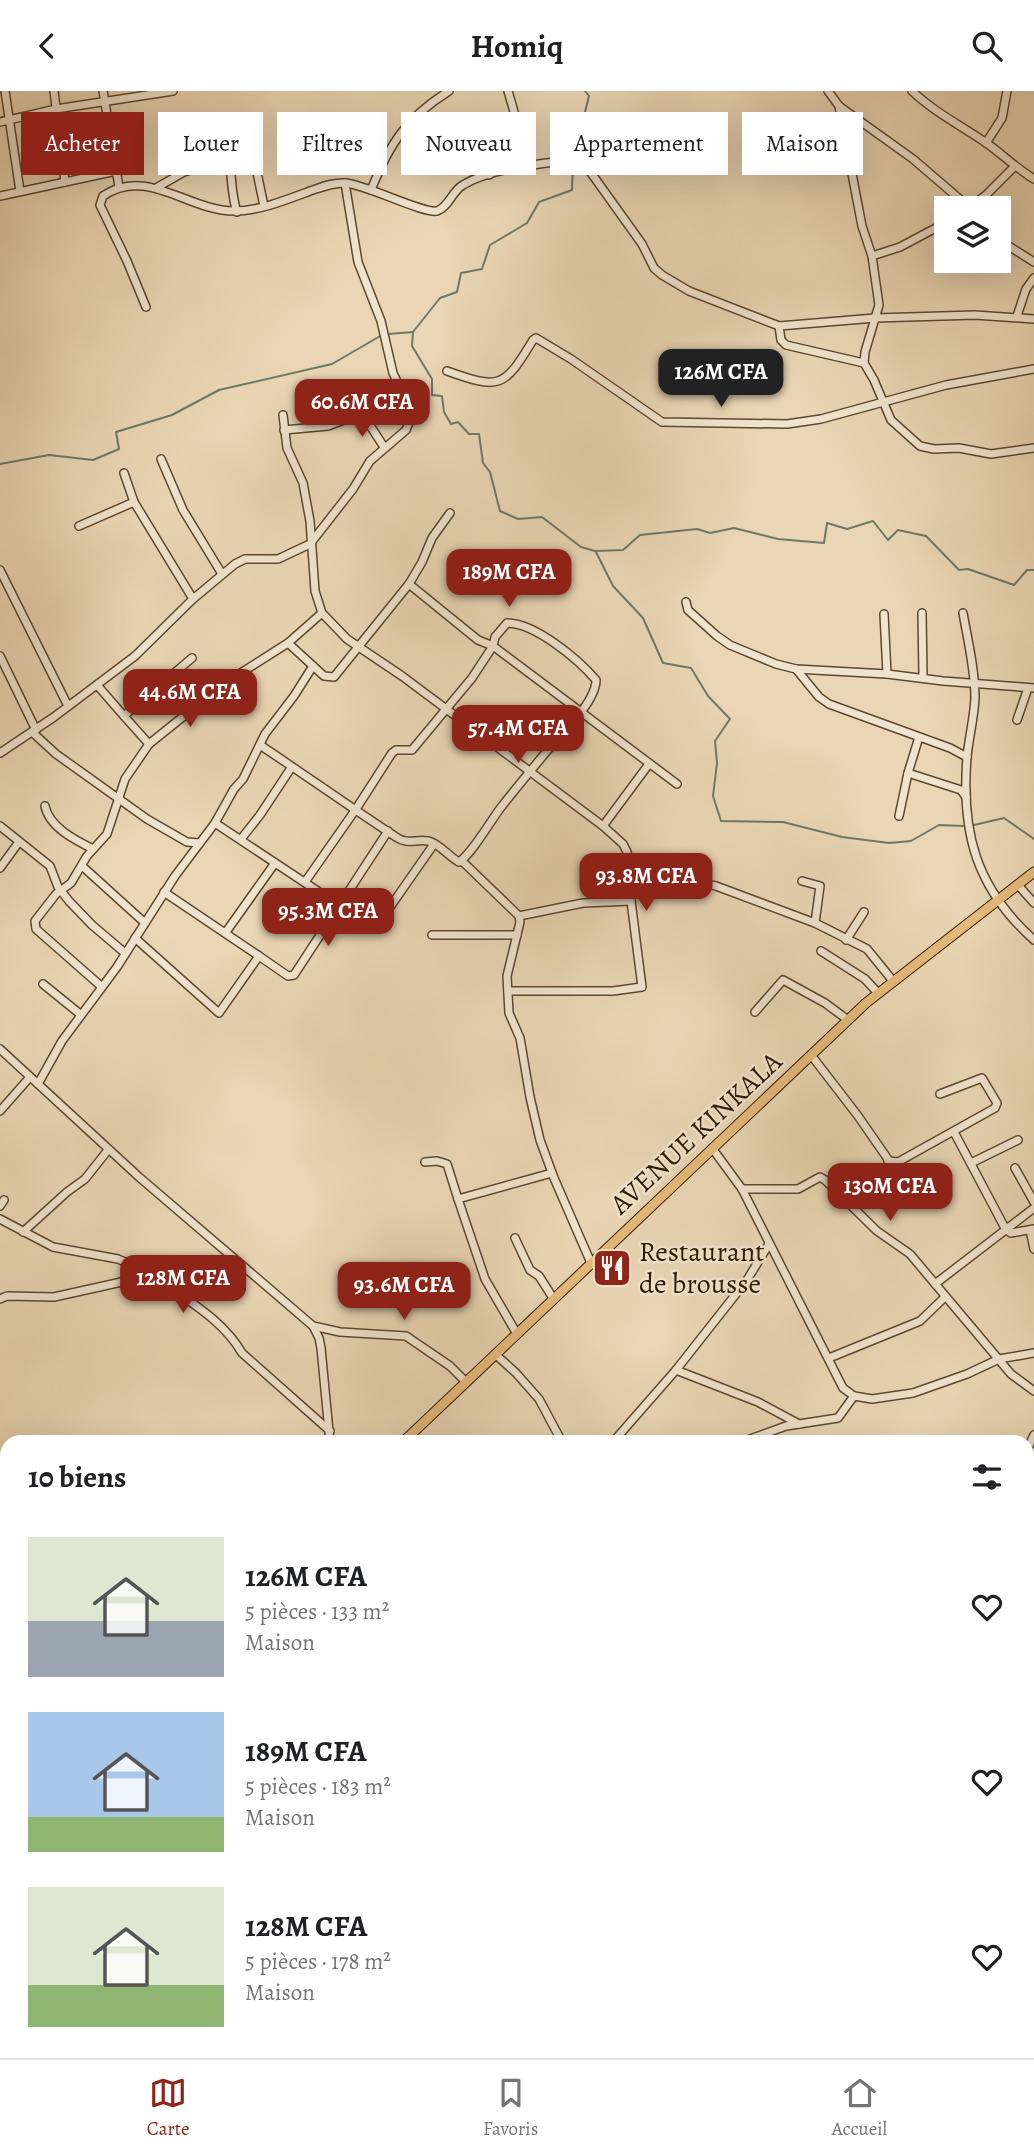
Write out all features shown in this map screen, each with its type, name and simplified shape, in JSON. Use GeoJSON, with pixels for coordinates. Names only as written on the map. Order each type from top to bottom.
{"type":"FeatureCollection","features":[{"type":"Feature","properties":{"kind":"main road","name":"AVENUE KINKALA"},"geometry":{"type":"LineString","coordinates":[[410,1435],[848,1020],[893,981],[1034,873]]}},
{"type":"Feature","properties":{"kind":"street"},"geometry":{"type":"LineString","coordinates":[[5,91],[4,121],[20,191]]}},
{"type":"Feature","properties":{"kind":"street"},"geometry":{"type":"LineString","coordinates":[[54,91],[65,182]]}},
{"type":"Feature","properties":{"kind":"street"},"geometry":{"type":"LineString","coordinates":[[103,91],[107,112]]}},
{"type":"Feature","properties":{"kind":"street"},"geometry":{"type":"LineString","coordinates":[[4,121],[56,109],[173,91]]}},
{"type":"Feature","properties":{"kind":"street"},"geometry":{"type":"LineString","coordinates":[[371,190],[383,160],[396,138],[425,107],[449,91]]}},
{"type":"Feature","properties":{"kind":"street"},"geometry":{"type":"LineString","coordinates":[[508,91],[514,112]]}},
{"type":"Feature","properties":{"kind":"street"},"geometry":{"type":"LineString","coordinates":[[828,91],[839,106],[913,159],[955,196]]}},
{"type":"Feature","properties":{"kind":"street"},"geometry":{"type":"LineString","coordinates":[[912,91],[954,124],[986,143],[1014,167],[1034,179]]}},
{"type":"Feature","properties":{"kind":"street"},"geometry":{"type":"LineString","coordinates":[[986,143],[1002,118],[1007,91]]}},
{"type":"Feature","properties":{"kind":"street"},"geometry":{"type":"LineString","coordinates":[[839,106],[862,226],[873,255],[879,305],[864,363],[891,420],[920,446],[934,449],[959,448],[990,454],[1034,448]]}},
{"type":"Feature","properties":{"kind":"street"},"geometry":{"type":"LineString","coordinates":[[156,188],[184,172],[229,158],[232,196],[237,212]]}},
{"type":"Feature","properties":{"kind":"street"},"geometry":{"type":"LineString","coordinates":[[536,166],[576,160],[584,163],[642,244],[654,268],[662,275],[689,291],[779,326],[875,318],[975,315],[1034,319]]}},
{"type":"Feature","properties":{"kind":"street"},"geometry":{"type":"LineString","coordinates":[[985,196],[1014,167]]}},
{"type":"Feature","properties":{"kind":"street"},"geometry":{"type":"LineString","coordinates":[[0,196],[97,175]]}},
{"type":"Feature","properties":{"kind":"street"},"geometry":{"type":"LineString","coordinates":[[117,175],[120,187]]}},
{"type":"Feature","properties":{"kind":"street"},"geometry":{"type":"LineString","coordinates":[[258,175],[264,206]]}},
{"type":"Feature","properties":{"kind":"street"},"geometry":{"type":"LineString","coordinates":[[146,307],[100,205],[103,196],[120,187],[136,184],[156,188],[208,209],[237,212],[325,186],[345,183],[433,212],[443,208],[464,184],[489,175]]}},
{"type":"Feature","properties":{"kind":"street"},"geometry":{"type":"LineString","coordinates":[[1,749],[34,731],[142,650],[222,574],[245,559],[278,559],[310,544],[354,489],[370,461],[406,431],[411,418],[408,405],[393,373],[381,321],[358,262],[345,183]]}},
{"type":"Feature","properties":{"kind":"street"},"geometry":{"type":"LineString","coordinates":[[873,255],[901,247],[934,229]]}},
{"type":"Feature","properties":{"kind":"street"},"geometry":{"type":"LineString","coordinates":[[1011,248],[1034,262]]}},
{"type":"Feature","properties":{"kind":"street"},"geometry":{"type":"LineString","coordinates":[[1017,317],[1026,289],[1034,278]]}},
{"type":"Feature","properties":{"kind":"street"},"geometry":{"type":"LineString","coordinates":[[779,326],[781,340],[786,345],[864,363]]}},
{"type":"Feature","properties":{"kind":"street"},"geometry":{"type":"LineString","coordinates":[[447,371],[482,383],[497,382],[515,369],[536,338],[662,422],[787,424],[884,404],[946,385],[1034,369]]}},
{"type":"Feature","properties":{"kind":"street"},"geometry":{"type":"LineString","coordinates":[[284,430],[328,426],[362,413],[384,447]]}},
{"type":"Feature","properties":{"kind":"street"},"geometry":{"type":"LineString","coordinates":[[283,415],[290,459],[303,483],[310,521],[315,591],[322,613],[359,648],[446,708],[603,826],[622,844],[631,869],[631,901],[642,987],[613,991],[508,991]]}},
{"type":"Feature","properties":{"kind":"street"},"geometry":{"type":"LineString","coordinates":[[160,459],[183,510],[222,574]]}},
{"type":"Feature","properties":{"kind":"street"},"geometry":{"type":"LineString","coordinates":[[124,473],[134,502],[193,599]]}},
{"type":"Feature","properties":{"kind":"street"},"geometry":{"type":"LineString","coordinates":[[79,526],[134,502]]}},
{"type":"Feature","properties":{"kind":"street"},"geometry":{"type":"LineString","coordinates":[[288,643],[324,676],[334,677],[409,585],[432,538],[450,513]]}},
{"type":"Feature","properties":{"kind":"street"},"geometry":{"type":"LineString","coordinates":[[0,570],[68,706]]}},
{"type":"Feature","properties":{"kind":"street"},"geometry":{"type":"LineString","coordinates":[[409,585],[478,640],[493,646],[677,784]]}},
{"type":"Feature","properties":{"kind":"street"},"geometry":{"type":"LineString","coordinates":[[686,602],[688,610],[730,645],[776,664],[796,669],[887,674],[1031,688],[1017,720]]}},
{"type":"Feature","properties":{"kind":"street"},"geometry":{"type":"LineString","coordinates":[[102,987],[35,927],[39,916],[56,894],[71,883],[93,849],[107,834],[125,779],[149,744],[243,669],[288,643],[322,613]]}},
{"type":"Feature","properties":{"kind":"street"},"geometry":{"type":"LineString","coordinates":[[922,613],[923,677]]}},
{"type":"Feature","properties":{"kind":"street"},"geometry":{"type":"LineString","coordinates":[[963,613],[975,684],[967,757],[969,829],[977,864],[996,901],[1034,940]]}},
{"type":"Feature","properties":{"kind":"street"},"geometry":{"type":"LineString","coordinates":[[884,614],[887,674]]}},
{"type":"Feature","properties":{"kind":"street"},"geometry":{"type":"LineString","coordinates":[[305,882],[392,753],[396,750],[412,750],[472,678],[493,646],[495,637],[507,623],[517,623],[545,636],[596,680],[595,687],[580,713],[499,810],[462,861]]}},
{"type":"Feature","properties":{"kind":"street"},"geometry":{"type":"LineString","coordinates":[[0,656],[34,731],[56,754],[159,826],[190,843],[199,843]]}},
{"type":"Feature","properties":{"kind":"street"},"geometry":{"type":"LineString","coordinates":[[124,716],[192,658]]}},
{"type":"Feature","properties":{"kind":"street"},"geometry":{"type":"LineString","coordinates":[[38,1084],[80,1014],[102,987],[164,892],[215,823],[265,734],[313,666]]}},
{"type":"Feature","properties":{"kind":"street"},"geometry":{"type":"LineString","coordinates":[[796,669],[828,704],[950,748],[967,757]]}},
{"type":"Feature","properties":{"kind":"street"},"geometry":{"type":"LineString","coordinates":[[97,685],[149,744]]}},
{"type":"Feature","properties":{"kind":"street"},"geometry":{"type":"LineString","coordinates":[[899,816],[919,737]]}},
{"type":"Feature","properties":{"kind":"street"},"geometry":{"type":"LineString","coordinates":[[260,745],[403,841],[429,841],[457,862],[462,861],[519,916]]}},
{"type":"Feature","properties":{"kind":"street"},"geometry":{"type":"LineString","coordinates":[[603,826],[649,764]]}},
{"type":"Feature","properties":{"kind":"street"},"geometry":{"type":"LineString","coordinates":[[241,839],[291,768]]}},
{"type":"Feature","properties":{"kind":"street"},"geometry":{"type":"LineString","coordinates":[[908,773],[961,790],[966,796]]}},
{"type":"Feature","properties":{"kind":"street"},"geometry":{"type":"LineString","coordinates":[[45,806],[54,823],[93,849]]}},
{"type":"Feature","properties":{"kind":"street"},"geometry":{"type":"LineString","coordinates":[[215,823],[369,923],[378,922],[434,844]]}},
{"type":"Feature","properties":{"kind":"street"},"geometry":{"type":"LineString","coordinates":[[0,826],[50,866],[62,892],[92,925],[125,954]]}},
{"type":"Feature","properties":{"kind":"street"},"geometry":{"type":"LineString","coordinates":[[164,892],[288,976],[294,975],[388,831]]}},
{"type":"Feature","properties":{"kind":"street"},"geometry":{"type":"LineString","coordinates":[[0,868],[19,842]]}},
{"type":"Feature","properties":{"kind":"street"},"geometry":{"type":"LineString","coordinates":[[226,932],[275,863]]}},
{"type":"Feature","properties":{"kind":"street"},"geometry":{"type":"LineString","coordinates":[[82,866],[145,923]]}},
{"type":"Feature","properties":{"kind":"street"},"geometry":{"type":"LineString","coordinates":[[631,869],[669,874],[716,886],[815,923],[870,953],[893,981]]}},
{"type":"Feature","properties":{"kind":"street"},"geometry":{"type":"LineString","coordinates":[[802,881],[820,886],[815,923]]}},
{"type":"Feature","properties":{"kind":"street"},"geometry":{"type":"LineString","coordinates":[[1018,885],[1034,903]]}},
{"type":"Feature","properties":{"kind":"street"},"geometry":{"type":"LineString","coordinates":[[519,916],[583,903],[631,901]]}},
{"type":"Feature","properties":{"kind":"street"},"geometry":{"type":"LineString","coordinates":[[846,940],[864,912]]}},
{"type":"Feature","properties":{"kind":"street"},"geometry":{"type":"LineString","coordinates":[[519,916],[507,976],[509,1013],[520,1038],[540,1140],[591,1263]]}},
{"type":"Feature","properties":{"kind":"street"},"geometry":{"type":"LineString","coordinates":[[432,935],[517,935]]}},
{"type":"Feature","properties":{"kind":"street"},"geometry":{"type":"LineString","coordinates":[[135,938],[217,1013],[259,956]]}},
{"type":"Feature","properties":{"kind":"street"},"geometry":{"type":"LineString","coordinates":[[821,951],[865,979],[878,993]]}},
{"type":"Feature","properties":{"kind":"street"},"geometry":{"type":"LineString","coordinates":[[755,1012],[783,980],[825,1003],[848,1020]]}},
{"type":"Feature","properties":{"kind":"street"},"geometry":{"type":"LineString","coordinates":[[43,984],[80,1014]]}},
{"type":"Feature","properties":{"kind":"street"},"geometry":{"type":"LineString","coordinates":[[0,1049],[108,1150],[313,1326],[321,1348],[330,1435]]}},
{"type":"Feature","properties":{"kind":"street"},"geometry":{"type":"LineString","coordinates":[[811,1055],[910,1191]]}},
{"type":"Feature","properties":{"kind":"street"},"geometry":{"type":"LineString","coordinates":[[0,1111],[30,1077]]}},
{"type":"Feature","properties":{"kind":"street"},"geometry":{"type":"LineString","coordinates":[[888,1161],[898,1162],[995,1108],[997,1103],[982,1078],[940,1094]]}},
{"type":"Feature","properties":{"kind":"street"},"geometry":{"type":"LineString","coordinates":[[954,1132],[1005,1229],[1011,1233],[1032,1230],[1034,1249]]}},
{"type":"Feature","properties":{"kind":"street"},"geometry":{"type":"LineString","coordinates":[[971,1163],[1018,1140]]}},
{"type":"Feature","properties":{"kind":"street"},"geometry":{"type":"LineString","coordinates":[[712,1148],[741,1189],[843,1388],[853,1396],[872,1399],[913,1393],[967,1374],[999,1359],[1034,1353]]}},
{"type":"Feature","properties":{"kind":"street"},"geometry":{"type":"LineString","coordinates":[[23,1232],[85,1179],[108,1150]]}},
{"type":"Feature","properties":{"kind":"street"},"geometry":{"type":"LineString","coordinates":[[425,1161],[447,1164],[485,1279],[517,1334]]}},
{"type":"Feature","properties":{"kind":"street"},"geometry":{"type":"LineString","coordinates":[[1015,1168],[1034,1202]]}},
{"type":"Feature","properties":{"kind":"street"},"geometry":{"type":"LineString","coordinates":[[458,1199],[552,1173]]}},
{"type":"Feature","properties":{"kind":"street"},"geometry":{"type":"LineString","coordinates":[[741,1189],[798,1189],[820,1177],[825,1180],[877,1231],[910,1254],[1011,1374],[1034,1391]]}},
{"type":"Feature","properties":{"kind":"street"},"geometry":{"type":"LineString","coordinates":[[935,1285],[1034,1208]]}},
{"type":"Feature","properties":{"kind":"street"},"geometry":{"type":"LineString","coordinates":[[0,1219],[53,1247],[118,1258],[153,1275],[217,1322],[234,1338],[242,1353],[330,1431]]}},
{"type":"Feature","properties":{"kind":"street"},"geometry":{"type":"LineString","coordinates":[[515,1238],[530,1270],[539,1276],[553,1299]]}},
{"type":"Feature","properties":{"kind":"street"},"geometry":{"type":"LineString","coordinates":[[621,1435],[747,1280],[769,1244]]}},
{"type":"Feature","properties":{"kind":"street"},"geometry":{"type":"LineString","coordinates":[[0,1299],[8,1296],[54,1297],[153,1275]]}},
{"type":"Feature","properties":{"kind":"street"},"geometry":{"type":"LineString","coordinates":[[828,1358],[920,1321],[945,1297]]}},
{"type":"Feature","properties":{"kind":"street"},"geometry":{"type":"LineString","coordinates":[[313,1326],[340,1332],[406,1336],[450,1366],[467,1382]]}},
{"type":"Feature","properties":{"kind":"street"},"geometry":{"type":"LineString","coordinates":[[495,1355],[516,1373],[539,1399],[558,1435]]}},
{"type":"Feature","properties":{"kind":"street"},"geometry":{"type":"LineString","coordinates":[[676,1370],[758,1402],[799,1424]]}},
{"type":"Feature","properties":{"kind":"street"},"geometry":{"type":"LineString","coordinates":[[765,1435],[786,1426],[838,1418],[853,1396]]}},
{"type":"Feature","properties":{"kind":"waterway"},"geometry":{"type":"LineString","coordinates":[[585,91],[589,96],[585,112]]}},
{"type":"Feature","properties":{"kind":"waterway"},"geometry":{"type":"LineString","coordinates":[[573,175],[572,190],[539,202],[527,223],[490,245],[482,269],[461,273],[457,292],[440,298],[413,332],[412,346],[432,379],[432,395],[442,396],[444,412],[451,424],[458,422],[469,434],[479,434],[483,463],[490,472],[500,511],[518,519],[542,517],[581,547],[595,551],[623,550],[640,535],[697,529],[710,533],[734,528],[778,539],[824,543],[827,523],[847,529],[873,521],[888,540],[898,530],[926,536],[959,570],[968,569],[1014,585],[1027,570],[1034,570]]}},
{"type":"Feature","properties":{"kind":"waterway"},"geometry":{"type":"LineString","coordinates":[[388,334],[413,332]]}},
{"type":"Feature","properties":{"kind":"waterway"},"geometry":{"type":"LineString","coordinates":[[0,464],[49,455],[93,460],[119,449],[116,432],[172,415],[219,390],[332,364],[382,335]]}},
{"type":"Feature","properties":{"kind":"waterway"},"geometry":{"type":"LineString","coordinates":[[596,552],[613,586],[643,618],[663,663],[691,668],[708,696],[730,719],[715,741],[717,763],[713,796],[721,821],[783,822],[842,837],[889,843],[911,841],[939,825],[963,826]]}},
{"type":"Feature","properties":{"kind":"waterway"},"geometry":{"type":"LineString","coordinates":[[974,825],[1004,818],[1034,839]]}},
{"type":"Feature","properties":{"kind":"place","name":"Restaurant de brousse"},"geometry":{"type":"Point","coordinates":[612,1268]}}]}
